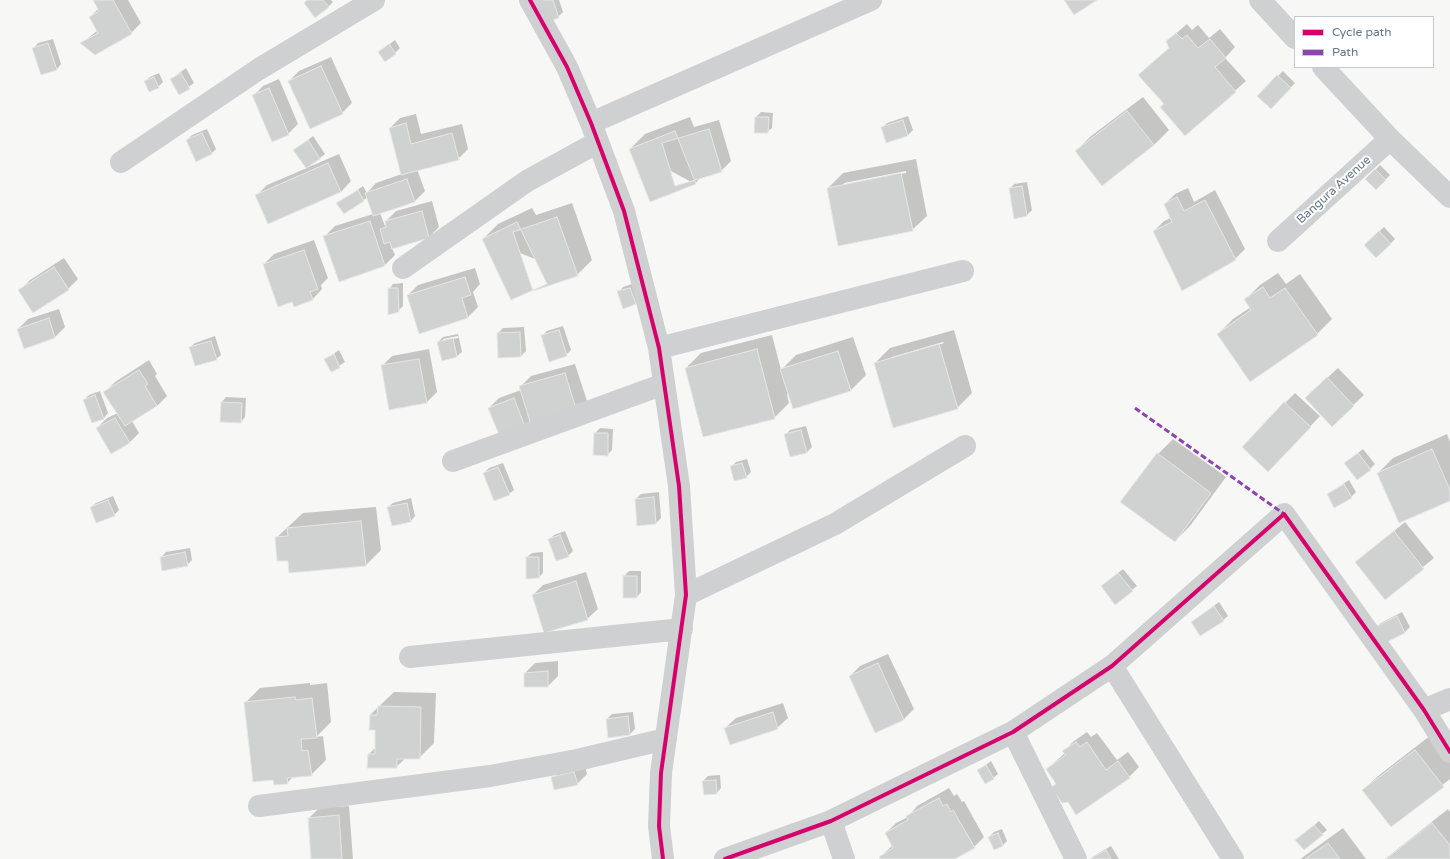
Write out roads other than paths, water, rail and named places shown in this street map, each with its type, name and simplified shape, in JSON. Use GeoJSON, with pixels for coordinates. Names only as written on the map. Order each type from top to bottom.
{"type":"FeatureCollection","features":[{"type":"Feature","properties":{"kind":"street"},"geometry":{"type":"LineString","coordinates":[[121,162],[259,69],[374,0]]}},
{"type":"Feature","properties":{"kind":"street"},"geometry":{"type":"LineString","coordinates":[[530,0],[567,67],[624,211],[658,348],[664,384],[679,486],[686,595],[659,798],[659,826],[663,859]]}},
{"type":"Feature","properties":{"kind":"street"},"geometry":{"type":"LineString","coordinates":[[403,268],[594,133],[871,0]]}},
{"type":"Feature","properties":{"kind":"street"},"geometry":{"type":"LineString","coordinates":[[1260,0],[1294,37]]}},
{"type":"Feature","properties":{"kind":"street"},"geometry":{"type":"LineString","coordinates":[[1323,68],[1390,139],[1450,197]]}},
{"type":"Feature","properties":{"kind":"street","name":"Bangura Avenue"},"geometry":{"type":"LineString","coordinates":[[1278,240],[1390,139]]}},
{"type":"Feature","properties":{"kind":"street"},"geometry":{"type":"LineString","coordinates":[[658,348],[963,271]]}},
{"type":"Feature","properties":{"kind":"street"},"geometry":{"type":"LineString","coordinates":[[453,461],[664,384]]}},
{"type":"Feature","properties":{"kind":"street"},"geometry":{"type":"LineString","coordinates":[[686,595],[835,524],[965,446]]}},
{"type":"Feature","properties":{"kind":"street"},"geometry":{"type":"LineString","coordinates":[[725,859],[831,821],[1013,732],[1112,666],[1284,514],[1424,710],[1450,752]]}},
{"type":"Feature","properties":{"kind":"street"},"geometry":{"type":"LineString","coordinates":[[410,657],[682,629]]}},
{"type":"Feature","properties":{"kind":"street"},"geometry":{"type":"LineString","coordinates":[[1112,666],[1233,859]]}},
{"type":"Feature","properties":{"kind":"street"},"geometry":{"type":"LineString","coordinates":[[1424,710],[1450,699]]}},
{"type":"Feature","properties":{"kind":"street"},"geometry":{"type":"LineString","coordinates":[[1013,732],[1076,859]]}},
{"type":"Feature","properties":{"kind":"street"},"geometry":{"type":"LineString","coordinates":[[259,806],[490,776],[577,760],[666,739]]}},
{"type":"Feature","properties":{"kind":"street"},"geometry":{"type":"LineString","coordinates":[[831,821],[844,859]]}}]}
